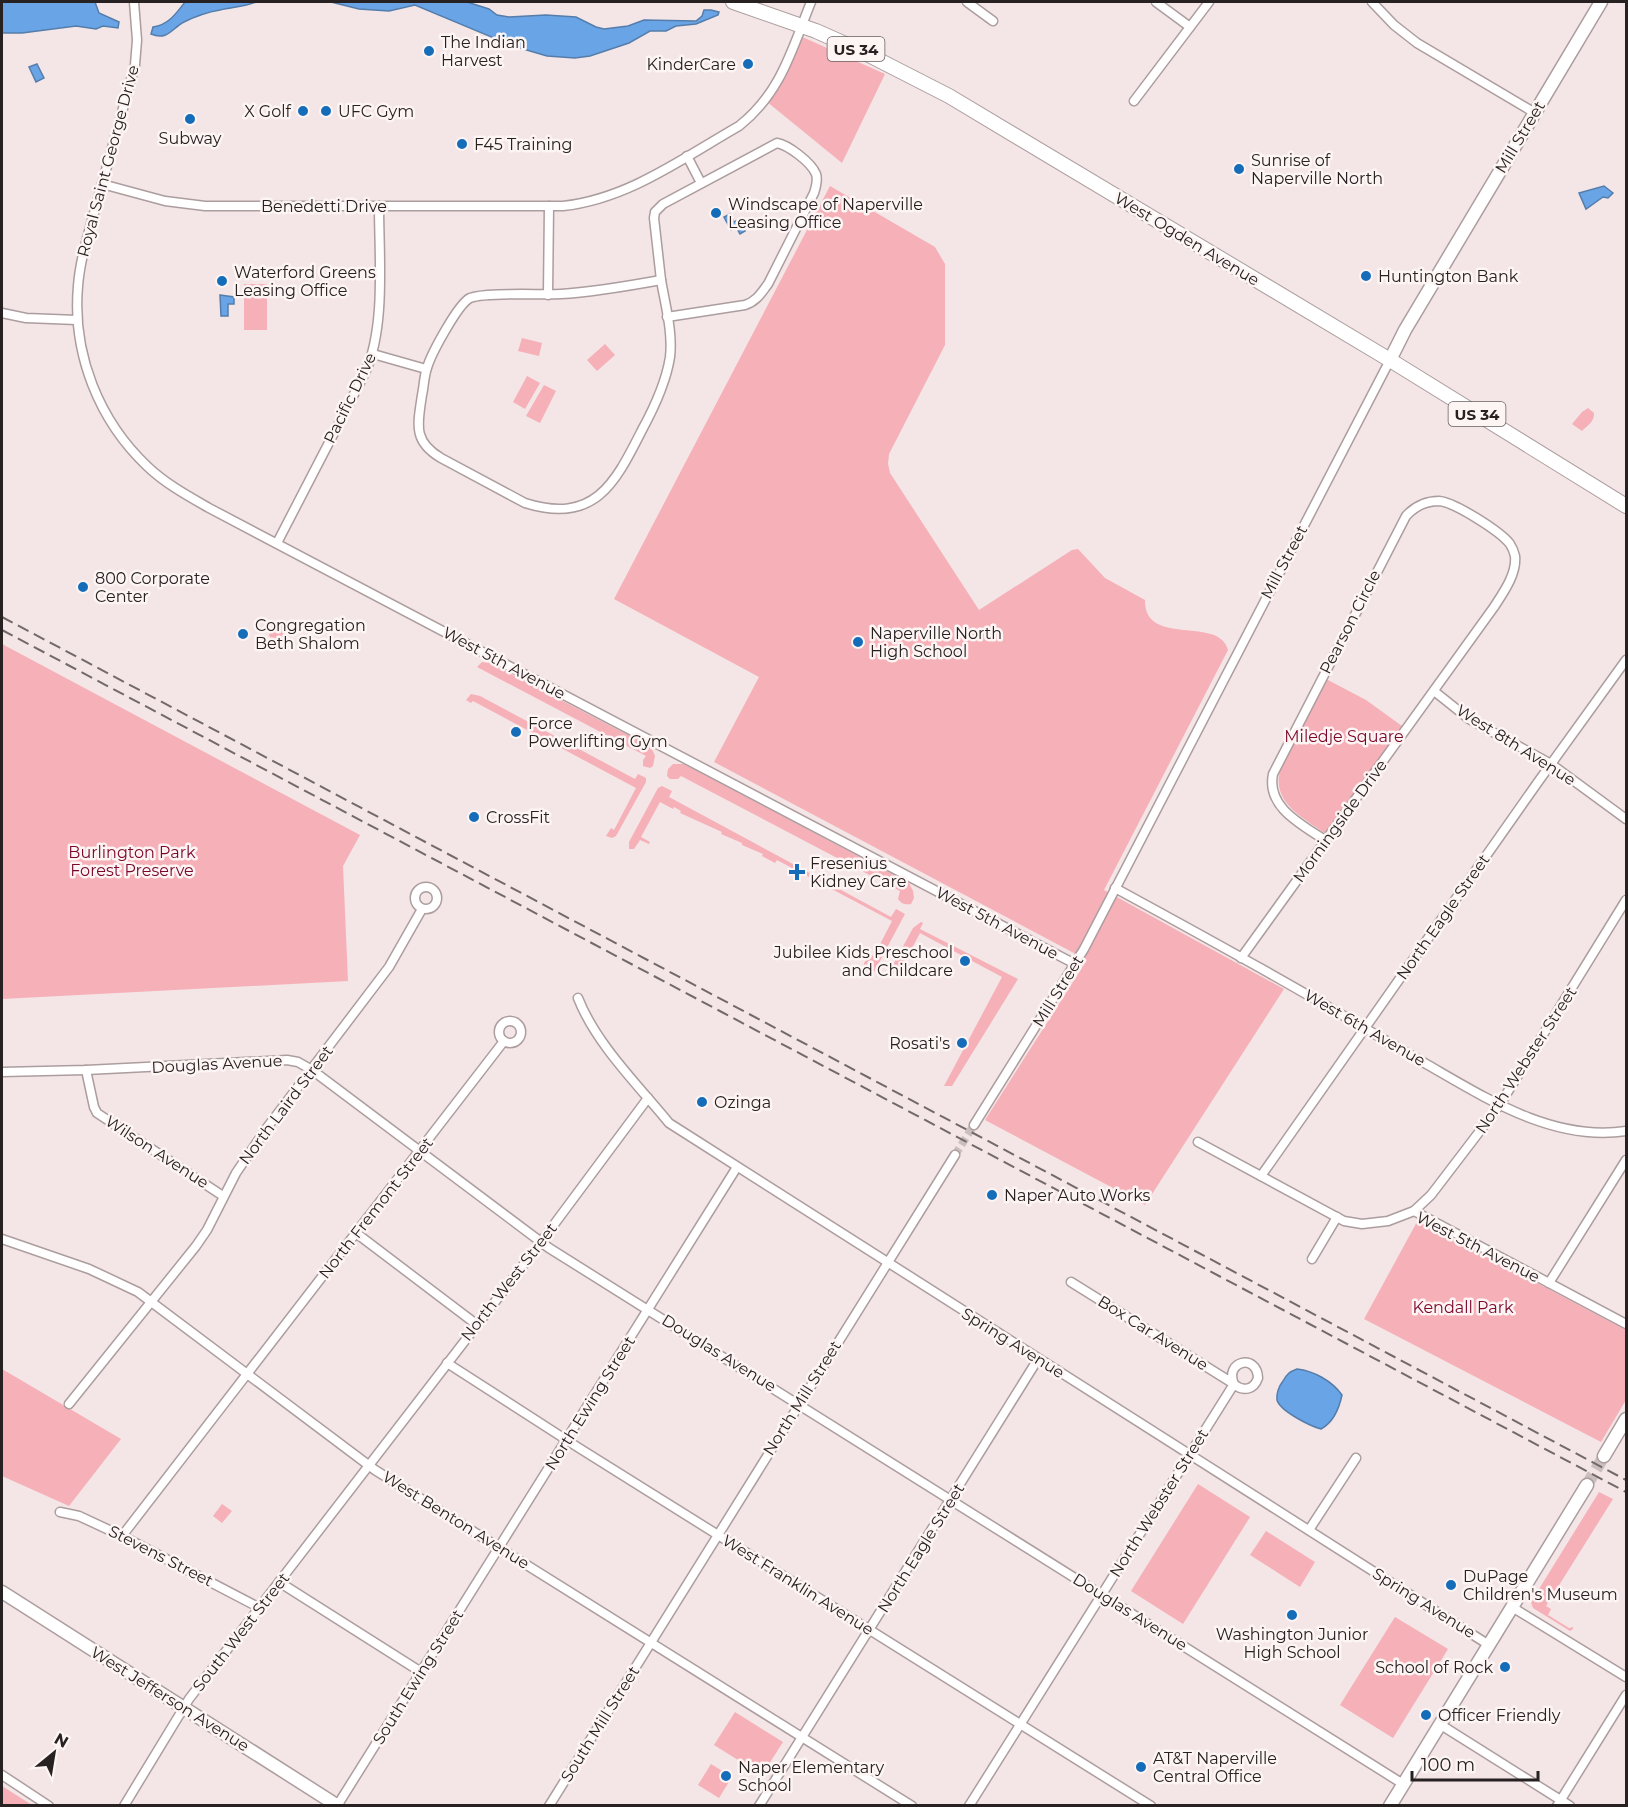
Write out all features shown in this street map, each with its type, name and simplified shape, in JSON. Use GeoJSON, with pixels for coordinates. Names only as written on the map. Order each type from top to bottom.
{"type":"FeatureCollection","features":[{"type":"Feature","properties":{"kind":"main road","name":"West Ogden Avenue"},"geometry":{"type":"LineString","coordinates":[[733,2],[801,26],[861,51],[948,96],[1390,360],[1626,506]]}},
{"type":"Feature","properties":{"kind":"main road","name":"Mill Street"},"geometry":{"type":"LineString","coordinates":[[1390,360],[1405,330],[1601,2]]}},
{"type":"Feature","properties":{"kind":"main road"},"geometry":{"type":"LineString","coordinates":[[1604,1456],[1626,1419]]}},
{"type":"Feature","properties":{"kind":"main road"},"geometry":{"type":"LineString","coordinates":[[1390,1806],[1587,1485]]}},
{"type":"Feature","properties":{"kind":"main road","name":"West Jefferson Avenue"},"geometry":{"type":"LineString","coordinates":[[2,1592],[338,1805]]}},
{"type":"Feature","properties":{"kind":"street","name":"Royal Saint George Drive"},"geometry":{"type":"LineString","coordinates":[[77,320],[80,266],[135,65],[137,40],[134,2]]}},
{"type":"Feature","properties":{"kind":"street","name":"Benedetti Drive"},"geometry":{"type":"LineString","coordinates":[[102,184],[185,205],[549,206],[581,204],[606,198],[739,126],[765,102],[782,75],[811,2]]}},
{"type":"Feature","properties":{"kind":"street"},"geometry":{"type":"LineString","coordinates":[[967,2],[993,21]]}},
{"type":"Feature","properties":{"kind":"street"},"geometry":{"type":"LineString","coordinates":[[1156,2],[1190,27]]}},
{"type":"Feature","properties":{"kind":"street"},"geometry":{"type":"LineString","coordinates":[[1134,101],[1209,2]]}},
{"type":"Feature","properties":{"kind":"street"},"geometry":{"type":"LineString","coordinates":[[1372,2],[1394,25],[1417,43],[1535,113]]}},
{"type":"Feature","properties":{"kind":"street"},"geometry":{"type":"LineString","coordinates":[[661,280],[597,291],[548,295],[480,296],[467,300],[459,309],[426,369],[418,428],[422,442],[441,458],[525,504],[552,509],[571,508],[604,493],[620,473],[646,423],[662,387],[670,356],[667,317],[654,222],[656,212],[663,204],[777,143],[790,147],[813,170],[817,182],[814,193],[768,284],[753,302],[667,317]]}},
{"type":"Feature","properties":{"kind":"street"},"geometry":{"type":"LineString","coordinates":[[687,156],[702,183]]}},
{"type":"Feature","properties":{"kind":"street","name":"Pacific Drive"},"geometry":{"type":"LineString","coordinates":[[277,543],[373,354],[378,316],[379,206]]}},
{"type":"Feature","properties":{"kind":"street"},"geometry":{"type":"LineString","coordinates":[[548,295],[549,206]]}},
{"type":"Feature","properties":{"kind":"street"},"geometry":{"type":"LineString","coordinates":[[2,313],[26,318],[77,320]]}},
{"type":"Feature","properties":{"kind":"street","name":"West 5th Avenue"},"geometry":{"type":"LineString","coordinates":[[77,320],[85,364],[97,398],[107,417],[135,453],[167,482],[188,496],[1075,964]]}},
{"type":"Feature","properties":{"kind":"street"},"geometry":{"type":"LineString","coordinates":[[373,354],[426,369]]}},
{"type":"Feature","properties":{"kind":"street","name":"Mill Street"},"geometry":{"type":"LineString","coordinates":[[974,1125],[1075,964],[1390,360]]}},
{"type":"Feature","properties":{"kind":"street","name":"Pearson Circle"},"geometry":{"type":"LineString","coordinates":[[1326,841],[1281,808],[1272,791],[1272,778],[1278,761],[1406,516],[1413,508],[1425,503],[1443,502],[1456,507],[1502,535],[1513,550],[1515,564]]}},
{"type":"Feature","properties":{"kind":"street","name":"Morningside Drive"},"geometry":{"type":"LineString","coordinates":[[1241,958],[1494,607],[1506,589],[1515,564]]}},
{"type":"Feature","properties":{"kind":"street","name":"North Eagle Street"},"geometry":{"type":"LineString","coordinates":[[1261,1176],[1626,660]]}},
{"type":"Feature","properties":{"kind":"street","name":"West 8th Avenue"},"geometry":{"type":"LineString","coordinates":[[1434,691],[1469,719],[1551,764],[1626,819]]}},
{"type":"Feature","properties":{"kind":"street","name":"West 6th Avenue"},"geometry":{"type":"LineString","coordinates":[[1115,888],[1499,1106],[1540,1121],[1575,1130],[1626,1131]]}},
{"type":"Feature","properties":{"kind":"street","name":"North Webster Street"},"geometry":{"type":"LineString","coordinates":[[1414,1211],[1432,1194],[1499,1106],[1626,900]]}},
{"type":"Feature","properties":{"kind":"street","name":"North Laird Street"},"geometry":{"type":"LineString","coordinates":[[69,1404],[196,1246],[207,1230],[236,1173],[266,1129],[389,967],[422,909]]}},
{"type":"Feature","properties":{"kind":"street","name":"Spring Avenue"},"geometry":{"type":"LineString","coordinates":[[578,998],[597,1034],[669,1123],[1490,1645]]}},
{"type":"Feature","properties":{"kind":"street","name":"North Fremont Street"},"geometry":{"type":"LineString","coordinates":[[122,1536],[504,1041]]}},
{"type":"Feature","properties":{"kind":"street","name":"Douglas Avenue"},"geometry":{"type":"LineString","coordinates":[[2,1072],[287,1060],[298,1062],[312,1070],[541,1242],[1403,1784]]}},
{"type":"Feature","properties":{"kind":"street","name":"Wilson Avenue"},"geometry":{"type":"LineString","coordinates":[[86,1070],[94,1107],[98,1113],[223,1196]]}},
{"type":"Feature","properties":{"kind":"street","name":"North West Street"},"geometry":{"type":"LineString","coordinates":[[367,1465],[541,1242],[648,1098]]}},
{"type":"Feature","properties":{"kind":"street","name":"West 5th Avenue"},"geometry":{"type":"LineString","coordinates":[[1198,1142],[1336,1217],[1352,1223],[1370,1224],[1388,1221],[1414,1211],[1626,1324]]}},
{"type":"Feature","properties":{"kind":"street","name":"North Mill Street"},"geometry":{"type":"LineString","coordinates":[[650,1642],[955,1155]]}},
{"type":"Feature","properties":{"kind":"street"},"geometry":{"type":"LineString","coordinates":[[1549,1283],[1626,1160]]}},
{"type":"Feature","properties":{"kind":"street","name":"North Ewing Street"},"geometry":{"type":"LineString","coordinates":[[499,1548],[736,1167]]}},
{"type":"Feature","properties":{"kind":"street"},"geometry":{"type":"LineString","coordinates":[[1312,1259],[1336,1217]]}},
{"type":"Feature","properties":{"kind":"street"},"geometry":{"type":"LineString","coordinates":[[356,1233],[476,1323]]}},
{"type":"Feature","properties":{"kind":"street","name":"West Benton Avenue"},"geometry":{"type":"LineString","coordinates":[[2,1239],[106,1276],[152,1301],[367,1465],[912,1806]]}},
{"type":"Feature","properties":{"kind":"street","name":"Box Car Avenue"},"geometry":{"type":"LineString","coordinates":[[1071,1282],[1234,1384]]}},
{"type":"Feature","properties":{"kind":"street","name":"North Eagle Street"},"geometry":{"type":"LineString","coordinates":[[759,1806],[1038,1359]]}},
{"type":"Feature","properties":{"kind":"street","name":"West Franklin Avenue"},"geometry":{"type":"LineString","coordinates":[[447,1363],[1151,1806]]}},
{"type":"Feature","properties":{"kind":"street","name":"North Webster Street"},"geometry":{"type":"LineString","coordinates":[[969,1806],[1234,1384]]}},
{"type":"Feature","properties":{"kind":"street"},"geometry":{"type":"LineString","coordinates":[[1309,1530],[1356,1458]]}},
{"type":"Feature","properties":{"kind":"street","name":"South West Street"},"geometry":{"type":"LineString","coordinates":[[124,1806],[184,1708],[367,1465]]}},
{"type":"Feature","properties":{"kind":"street","name":"Stevens Street"},"geometry":{"type":"LineString","coordinates":[[60,1512],[79,1516],[122,1536],[260,1608]]}},
{"type":"Feature","properties":{"kind":"street","name":"South Ewing Street"},"geometry":{"type":"LineString","coordinates":[[338,1805],[499,1548]]}},
{"type":"Feature","properties":{"kind":"street"},"geometry":{"type":"LineString","coordinates":[[279,1582],[421,1672]]}},
{"type":"Feature","properties":{"kind":"street"},"geometry":{"type":"LineString","coordinates":[[1512,1607],[1626,1677]]}},
{"type":"Feature","properties":{"kind":"street","name":"South Mill Street"},"geometry":{"type":"LineString","coordinates":[[549,1806],[650,1642]]}},
{"type":"Feature","properties":{"kind":"street"},"geometry":{"type":"LineString","coordinates":[[1559,1803],[1626,1695]]}},
{"type":"Feature","properties":{"kind":"street"},"geometry":{"type":"LineString","coordinates":[[1441,1725],[1559,1803],[1570,1806]]}},
{"type":"Feature","properties":{"kind":"street"},"geometry":{"type":"LineString","coordinates":[[2,1775],[49,1806]]}},
{"type":"Feature","properties":{"kind":"green space"},"geometry":{"type":"Polygon","coordinates":[[[798,35],[885,74],[842,163],[766,101],[798,35]]]}},
{"type":"Feature","properties":{"kind":"green space"},"geometry":{"type":"Polygon","coordinates":[[[830,186],[935,247],[945,264],[945,345],[889,454],[888,464],[890,473],[979,610],[1072,550],[1078,549],[1105,578],[1145,600],[1148,614],[1156,623],[1169,628],[1212,634],[1222,640],[1228,650],[1104,890],[1284,989],[1145,1205],[985,1120],[1087,960],[714,762],[759,677],[614,599],[830,186]]]}},
{"type":"Feature","properties":{"kind":"green space"},"geometry":{"type":"Polygon","coordinates":[[[244,284],[267,284],[267,330],[244,330],[244,284]]]}},
{"type":"Feature","properties":{"kind":"green space"},"geometry":{"type":"Polygon","coordinates":[[[522,338],[542,343],[539,356],[518,351],[522,338]]]}},
{"type":"Feature","properties":{"kind":"green space"},"geometry":{"type":"Polygon","coordinates":[[[605,344],[615,355],[597,371],[587,360],[605,344]]]}},
{"type":"Feature","properties":{"kind":"green space"},"geometry":{"type":"Polygon","coordinates":[[[527,376],[540,383],[525,409],[513,402],[527,376]]]}},
{"type":"Feature","properties":{"kind":"green space"},"geometry":{"type":"Polygon","coordinates":[[[544,385],[556,391],[540,423],[526,416],[544,385]]]}},
{"type":"Feature","properties":{"kind":"green space"},"geometry":{"type":"Polygon","coordinates":[[[1588,408],[1594,416],[1582,431],[1572,424],[1588,408]]]}},
{"type":"Feature","properties":{"kind":"green space"},"geometry":{"type":"Polygon","coordinates":[[[279,623],[283,625],[286,642],[279,645],[273,642],[269,635],[272,627],[279,623]]]}},
{"type":"Feature","properties":{"kind":"green space","name":"Burlington Park Forest Preserve"},"geometry":{"type":"Polygon","coordinates":[[[2,644],[360,835],[343,866],[348,981],[2,999],[2,644]]]}},
{"type":"Feature","properties":{"kind":"green space"},"geometry":{"type":"Polygon","coordinates":[[[482,662],[490,663],[651,747],[655,756],[653,766],[650,768],[643,766],[646,756],[477,667],[482,662]]]}},
{"type":"Feature","properties":{"kind":"green space","name":"Miledje Square"},"geometry":{"type":"Polygon","coordinates":[[[1326,679],[1366,700],[1402,726],[1326,834],[1288,805],[1279,787],[1279,775],[1283,762],[1326,679]]]}},
{"type":"Feature","properties":{"kind":"green space"},"geometry":{"type":"Polygon","coordinates":[[[471,694],[480,696],[635,779],[638,774],[646,778],[646,782],[616,836],[612,838],[606,836],[611,828],[614,830],[636,788],[473,701],[471,703],[466,700],[471,694]]]}},
{"type":"Feature","properties":{"kind":"green space"},"geometry":{"type":"Polygon","coordinates":[[[673,764],[684,764],[909,883],[914,898],[911,904],[904,904],[898,899],[900,891],[681,776],[678,779],[670,779],[667,776],[668,769],[673,764]]]}},
{"type":"Feature","properties":{"kind":"green space"},"geometry":{"type":"Polygon","coordinates":[[[662,786],[672,791],[669,797],[891,917],[896,909],[905,914],[874,972],[866,971],[864,963],[870,955],[874,956],[892,921],[777,860],[775,863],[762,856],[763,854],[721,834],[722,832],[680,813],[681,811],[674,807],[673,809],[660,802],[641,837],[650,842],[649,844],[640,840],[634,849],[629,849],[629,842],[658,788],[662,786]]]}},
{"type":"Feature","properties":{"kind":"green space"},"geometry":{"type":"Polygon","coordinates":[[[923,923],[920,929],[1018,979],[952,1086],[944,1086],[1002,977],[920,933],[902,967],[898,966],[889,977],[888,974],[913,928],[923,923]]]}},
{"type":"Feature","properties":{"kind":"green space","name":"Kendall Park"},"geometry":{"type":"Polygon","coordinates":[[[1418,1220],[1626,1330],[1626,1400],[1601,1442],[1364,1319],[1418,1220]]]}},
{"type":"Feature","properties":{"kind":"green space"},"geometry":{"type":"Polygon","coordinates":[[[2,1369],[121,1439],[69,1506],[2,1476],[2,1369]]]}},
{"type":"Feature","properties":{"kind":"green space"},"geometry":{"type":"Polygon","coordinates":[[[1198,1484],[1250,1517],[1183,1624],[1131,1591],[1198,1484]]]}},
{"type":"Feature","properties":{"kind":"green space"},"geometry":{"type":"Polygon","coordinates":[[[1599,1492],[1613,1499],[1546,1606],[1551,1609],[1548,1615],[1569,1628],[1573,1627],[1570,1631],[1533,1608],[1531,1602],[1599,1492]]]}},
{"type":"Feature","properties":{"kind":"green space"},"geometry":{"type":"Polygon","coordinates":[[[222,1504],[232,1511],[222,1523],[213,1516],[222,1504]]]}},
{"type":"Feature","properties":{"kind":"green space"},"geometry":{"type":"Polygon","coordinates":[[[1266,1531],[1315,1562],[1300,1587],[1250,1555],[1266,1531]]]}},
{"type":"Feature","properties":{"kind":"green space"},"geometry":{"type":"Polygon","coordinates":[[[1395,1617],[1448,1649],[1393,1738],[1340,1705],[1395,1617]]]}},
{"type":"Feature","properties":{"kind":"green space"},"geometry":{"type":"Polygon","coordinates":[[[735,1712],[783,1742],[762,1775],[714,1745],[735,1712]]]}},
{"type":"Feature","properties":{"kind":"green space"},"geometry":{"type":"Polygon","coordinates":[[[711,1764],[732,1777],[719,1798],[698,1785],[711,1764]]]}},
{"type":"Feature","properties":{"kind":"green space"},"geometry":{"type":"Polygon","coordinates":[[[2,1786],[32,1805],[2,1805],[2,1786]]]}},
{"type":"Feature","properties":{"kind":"water"},"geometry":{"type":"Polygon","coordinates":[[[2,2],[95,2],[99,13],[119,22],[118,28],[103,26],[96,29],[76,26],[22,33],[2,33],[2,2]]]}},
{"type":"Feature","properties":{"kind":"water"},"geometry":{"type":"Polygon","coordinates":[[[185,2],[256,2],[197,17],[184,22],[166,35],[151,34],[153,27],[175,15],[185,2]]]}},
{"type":"Feature","properties":{"kind":"water"},"geometry":{"type":"Polygon","coordinates":[[[331,2],[467,2],[489,9],[497,15],[576,17],[604,29],[628,26],[644,20],[696,21],[702,16],[704,10],[719,12],[718,15],[696,24],[676,26],[666,31],[650,31],[629,43],[590,56],[575,58],[547,56],[513,46],[415,5],[389,11],[359,9],[331,2]]]}},
{"type":"Feature","properties":{"kind":"water"},"geometry":{"type":"Polygon","coordinates":[[[37,64],[44,78],[36,82],[29,67],[37,64]]]}},
{"type":"Feature","properties":{"kind":"water"},"geometry":{"type":"Polygon","coordinates":[[[1604,186],[1613,193],[1586,209],[1579,193],[1604,186]]]}},
{"type":"Feature","properties":{"kind":"water"},"geometry":{"type":"Polygon","coordinates":[[[730,214],[734,222],[738,220],[745,231],[740,234],[736,227],[731,230],[724,217],[730,214]]]}},
{"type":"Feature","properties":{"kind":"water"},"geometry":{"type":"Polygon","coordinates":[[[220,295],[234,297],[234,304],[228,304],[228,316],[221,316],[220,295]]]}},
{"type":"Feature","properties":{"kind":"water"},"geometry":{"type":"Polygon","coordinates":[[[1297,1369],[1322,1378],[1342,1395],[1335,1415],[1321,1429],[1289,1413],[1277,1400],[1277,1393],[1282,1383],[1289,1374],[1297,1369]]]}},
{"type":"Feature","properties":{"kind":"tunnel"},"geometry":{"type":"LineString","coordinates":[[955,1155],[974,1125]]}},
{"type":"Feature","properties":{"kind":"tunnel"},"geometry":{"type":"LineString","coordinates":[[1587,1485],[1604,1456]]}},
{"type":"Feature","properties":{"kind":"railway"},"geometry":{"type":"LineString","coordinates":[[2,617],[1626,1480]]}},
{"type":"Feature","properties":{"kind":"railway"},"geometry":{"type":"LineString","coordinates":[[2,630],[1626,1492]]}},
{"type":"Feature","properties":{"kind":"place","name":"The Indian Harvest"},"geometry":{"type":"Point","coordinates":[429,51]}},
{"type":"Feature","properties":{"kind":"place","name":"KinderCare"},"geometry":{"type":"Point","coordinates":[748,64]}},
{"type":"Feature","properties":{"kind":"place","name":"X Golf"},"geometry":{"type":"Point","coordinates":[303,111]}},
{"type":"Feature","properties":{"kind":"place","name":"UFC Gym"},"geometry":{"type":"Point","coordinates":[326,111]}},
{"type":"Feature","properties":{"kind":"place","name":"Subway"},"geometry":{"type":"Point","coordinates":[190,119]}},
{"type":"Feature","properties":{"kind":"place","name":"F45 Training"},"geometry":{"type":"Point","coordinates":[462,144]}},
{"type":"Feature","properties":{"kind":"place","name":"Sunrise of Naperville North"},"geometry":{"type":"Point","coordinates":[1239,169]}},
{"type":"Feature","properties":{"kind":"place","name":"Windscape of Naperville Leasing Office"},"geometry":{"type":"Point","coordinates":[716,213]}},
{"type":"Feature","properties":{"kind":"place","name":"Huntington Bank"},"geometry":{"type":"Point","coordinates":[1366,276]}},
{"type":"Feature","properties":{"kind":"place","name":"Waterford Greens Leasing Office"},"geometry":{"type":"Point","coordinates":[222,281]}},
{"type":"Feature","properties":{"kind":"place","name":"800 Corporate Center"},"geometry":{"type":"Point","coordinates":[83,587]}},
{"type":"Feature","properties":{"kind":"place","name":"Congregation Beth Shalom"},"geometry":{"type":"Point","coordinates":[243,634]}},
{"type":"Feature","properties":{"kind":"place","name":"Naperville North High School"},"geometry":{"type":"Point","coordinates":[858,642]}},
{"type":"Feature","properties":{"kind":"place","name":"Force Powerlifting Gym"},"geometry":{"type":"Point","coordinates":[516,732]}},
{"type":"Feature","properties":{"kind":"place","name":"CrossFit"},"geometry":{"type":"Point","coordinates":[474,817]}},
{"type":"Feature","properties":{"kind":"place","name":"Fresenius Kidney Care"},"geometry":{"type":"Point","coordinates":[797,872]}},
{"type":"Feature","properties":{"kind":"place","name":"Jubilee Kids Preschool and Childcare"},"geometry":{"type":"Point","coordinates":[965,961]}},
{"type":"Feature","properties":{"kind":"place","name":"Rosati's"},"geometry":{"type":"Point","coordinates":[962,1043]}},
{"type":"Feature","properties":{"kind":"place","name":"Ozinga"},"geometry":{"type":"Point","coordinates":[702,1102]}},
{"type":"Feature","properties":{"kind":"place","name":"Naper Auto Works"},"geometry":{"type":"Point","coordinates":[992,1195]}},
{"type":"Feature","properties":{"kind":"place","name":"DuPage Children's Museum"},"geometry":{"type":"Point","coordinates":[1451,1585]}},
{"type":"Feature","properties":{"kind":"place","name":"Washington Junior High School"},"geometry":{"type":"Point","coordinates":[1292,1615]}},
{"type":"Feature","properties":{"kind":"place","name":"School of Rock"},"geometry":{"type":"Point","coordinates":[1505,1667]}},
{"type":"Feature","properties":{"kind":"place","name":"Officer Friendly"},"geometry":{"type":"Point","coordinates":[1426,1715]}},
{"type":"Feature","properties":{"kind":"place","name":"AT&T Naperville Central Office"},"geometry":{"type":"Point","coordinates":[1141,1767]}},
{"type":"Feature","properties":{"kind":"place","name":"Naper Elementary School"},"geometry":{"type":"Point","coordinates":[726,1776]}}]}
